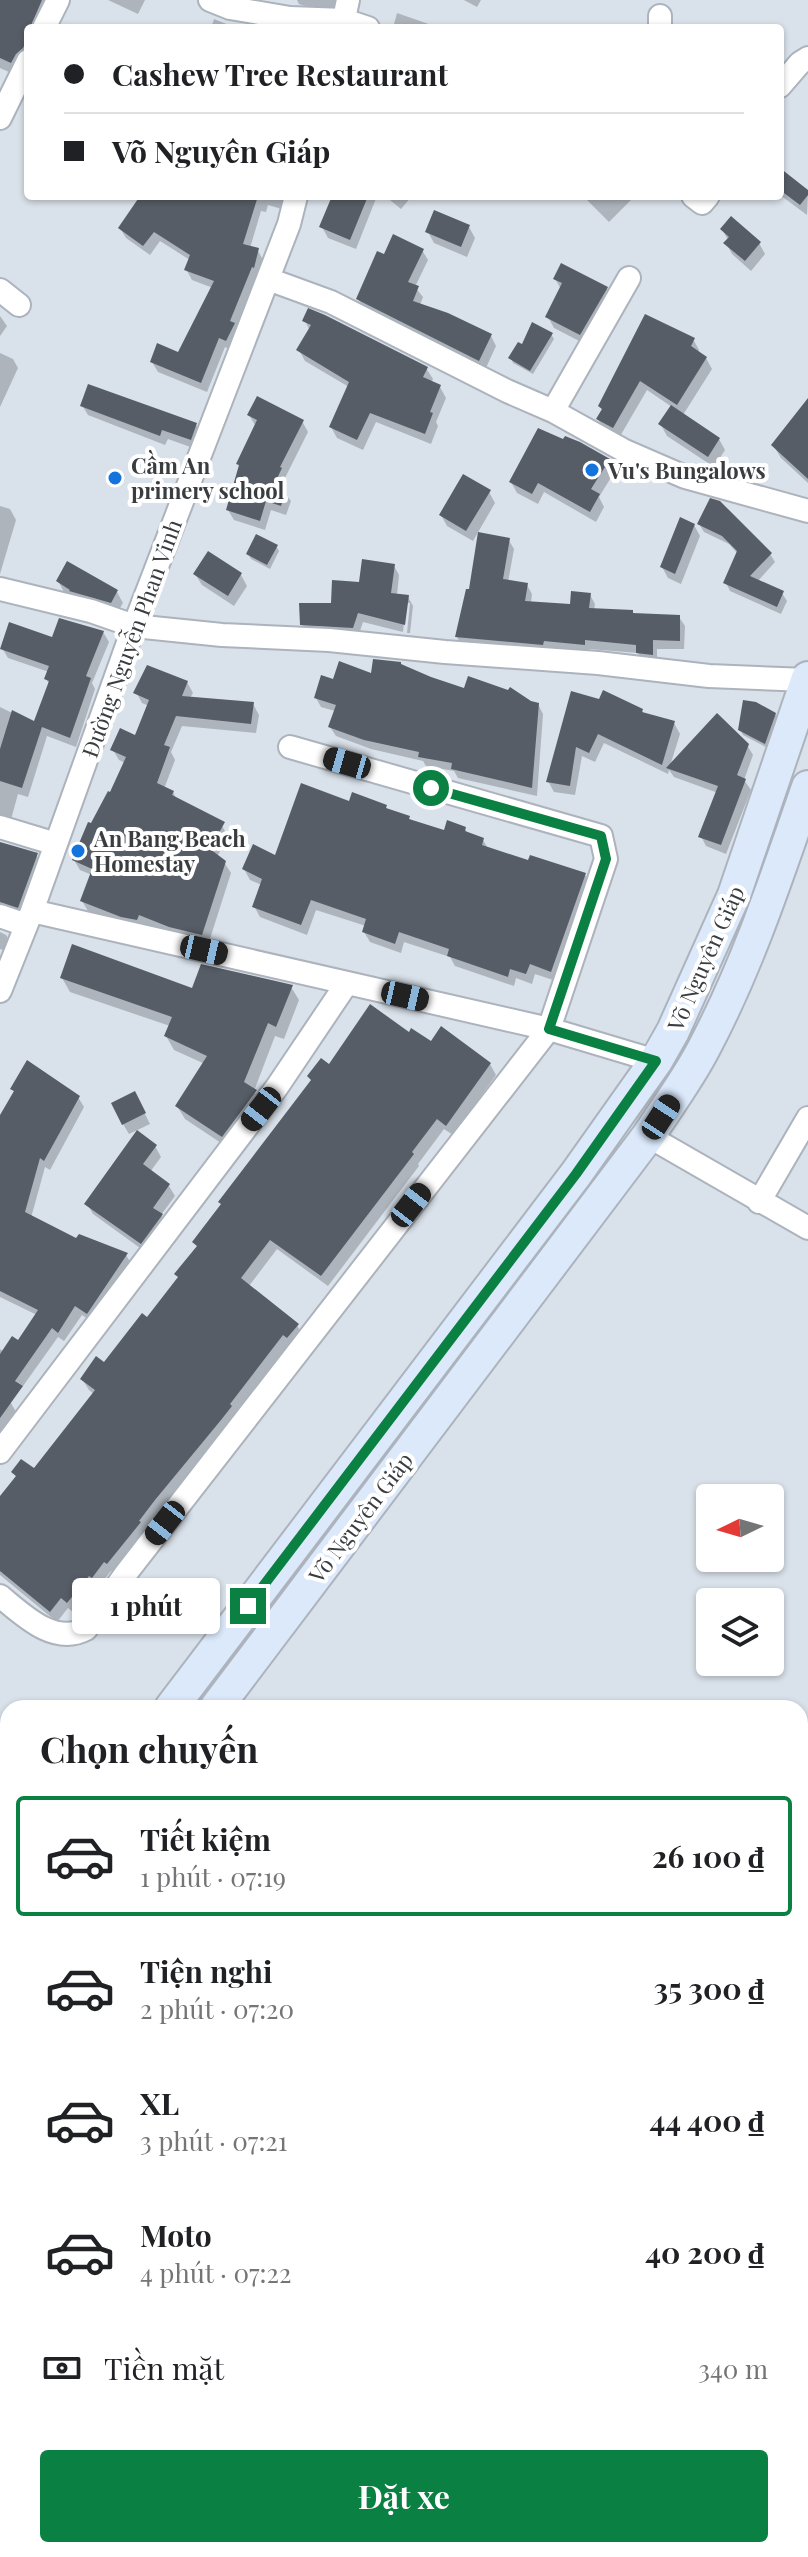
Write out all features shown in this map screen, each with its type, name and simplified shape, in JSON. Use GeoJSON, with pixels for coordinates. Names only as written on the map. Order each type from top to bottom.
{"type":"FeatureCollection","features":[{"type":"Feature","properties":{"kind":"main road","name":"Võ Nguyên Giáp"},"geometry":{"type":"LineString","coordinates":[[177,1700],[576,1174],[656,1061],[673,1031],[734,895],[808,679]]}},
{"type":"Feature","properties":{"kind":"main road","name":"Võ Nguyên Giáp"},"geometry":{"type":"LineString","coordinates":[[222,1700],[648,1136],[686,1079],[735,986],[763,917],[808,787]]}},
{"type":"Feature","properties":{"kind":"main road"},"geometry":{"type":"LineString","coordinates":[[656,1061],[686,1079]]}},
{"type":"Feature","properties":{"kind":"street"},"geometry":{"type":"LineString","coordinates":[[46,24],[58,0]]}},
{"type":"Feature","properties":{"kind":"street"},"geometry":{"type":"LineString","coordinates":[[210,0],[230,8],[290,18],[345,16]]}},
{"type":"Feature","properties":{"kind":"street"},"geometry":{"type":"LineString","coordinates":[[784,81],[808,58]]}},
{"type":"Feature","properties":{"kind":"street"},"geometry":{"type":"LineString","coordinates":[[0,118],[24,69]]}},
{"type":"Feature","properties":{"kind":"street","name":"Đường Nguyễn Phan Vinh"},"geometry":{"type":"LineString","coordinates":[[0,991],[134,626],[289,224],[295,200]]}},
{"type":"Feature","properties":{"kind":"street"},"geometry":{"type":"LineString","coordinates":[[553,411],[629,278]]}},
{"type":"Feature","properties":{"kind":"street"},"geometry":{"type":"LineString","coordinates":[[268,279],[331,302],[553,411],[625,451],[685,477],[808,511]]}},
{"type":"Feature","properties":{"kind":"street"},"geometry":{"type":"LineString","coordinates":[[0,290],[19,305]]}},
{"type":"Feature","properties":{"kind":"street"},"geometry":{"type":"LineString","coordinates":[[0,589],[91,611],[134,626],[598,663],[709,676],[808,679]]}},
{"type":"Feature","properties":{"kind":"street"},"geometry":{"type":"LineString","coordinates":[[0,1596],[23,1615],[52,1632],[78,1633],[86,1629],[549,1029],[606,859],[601,836],[290,747]]}},
{"type":"Feature","properties":{"kind":"street"},"geometry":{"type":"LineString","coordinates":[[0,827],[56,844]]}},
{"type":"Feature","properties":{"kind":"street"},"geometry":{"type":"LineString","coordinates":[[0,916],[29,918],[347,983],[549,1029],[656,1061]]}},
{"type":"Feature","properties":{"kind":"street"},"geometry":{"type":"LineString","coordinates":[[0,1452],[277,1087],[347,983]]}},
{"type":"Feature","properties":{"kind":"street"},"geometry":{"type":"LineString","coordinates":[[759,1202],[808,1118]]}},
{"type":"Feature","properties":{"kind":"street"},"geometry":{"type":"LineString","coordinates":[[648,1136],[808,1228]]}},
{"type":"Feature","properties":{"kind":"building"},"geometry":{"type":"Polygon","coordinates":[[[0,0],[42,0],[32,24],[24,24],[23,48],[11,63],[0,58],[0,0]]]}},
{"type":"Feature","properties":{"kind":"building"},"geometry":{"type":"Polygon","coordinates":[[[784,171],[808,190],[800,205],[784,193],[784,171]]]}},
{"type":"Feature","properties":{"kind":"building"},"geometry":{"type":"Polygon","coordinates":[[[137,200],[257,200],[243,244],[259,248],[254,268],[230,321],[235,323],[226,341],[219,338],[201,383],[150,362],[157,343],[178,352],[214,281],[184,270],[190,255],[154,232],[143,246],[118,228],[137,200]]]}},
{"type":"Feature","properties":{"kind":"building"},"geometry":{"type":"Polygon","coordinates":[[[330,200],[366,200],[350,240],[319,227],[330,200]]]}},
{"type":"Feature","properties":{"kind":"building"},"geometry":{"type":"Polygon","coordinates":[[[434,210],[470,225],[461,247],[425,232],[434,210]]]}},
{"type":"Feature","properties":{"kind":"building"},"geometry":{"type":"Polygon","coordinates":[[[731,216],[761,242],[745,261],[723,243],[729,237],[720,229],[731,216]]]}},
{"type":"Feature","properties":{"kind":"building"},"geometry":{"type":"Polygon","coordinates":[[[393,234],[424,249],[408,282],[419,286],[413,301],[448,313],[492,334],[479,361],[356,299],[377,251],[384,254],[393,234]]]}},
{"type":"Feature","properties":{"kind":"building"},"geometry":{"type":"Polygon","coordinates":[[[561,263],[608,287],[580,335],[545,317],[562,283],[553,279],[561,263]]]}},
{"type":"Feature","properties":{"kind":"building"},"geometry":{"type":"Polygon","coordinates":[[[308,308],[428,367],[423,377],[441,385],[425,434],[370,413],[357,440],[329,427],[349,382],[296,350],[311,325],[302,321],[308,308]]]}},
{"type":"Feature","properties":{"kind":"building"},"geometry":{"type":"Polygon","coordinates":[[[645,314],[695,338],[691,346],[707,357],[677,405],[640,381],[613,428],[596,419],[602,409],[598,406],[645,314]]]}},
{"type":"Feature","properties":{"kind":"building"},"geometry":{"type":"Polygon","coordinates":[[[532,322],[553,333],[530,371],[508,358],[518,342],[522,344],[532,322]]]}},
{"type":"Feature","properties":{"kind":"building"},"geometry":{"type":"Polygon","coordinates":[[[88,384],[197,423],[191,440],[162,430],[160,436],[80,406],[88,384]]]}},
{"type":"Feature","properties":{"kind":"building"},"geometry":{"type":"Polygon","coordinates":[[[257,396],[304,420],[274,485],[286,489],[281,506],[266,501],[260,521],[226,510],[239,465],[236,464],[257,420],[247,415],[257,396]]]}},
{"type":"Feature","properties":{"kind":"building"},"geometry":{"type":"Polygon","coordinates":[[[808,398],[808,479],[771,445],[808,398]]]}},
{"type":"Feature","properties":{"kind":"building"},"geometry":{"type":"Polygon","coordinates":[[[671,405],[720,438],[708,457],[658,424],[671,405]]]}},
{"type":"Feature","properties":{"kind":"building"},"geometry":{"type":"Polygon","coordinates":[[[538,428],[563,439],[565,436],[580,442],[610,459],[591,489],[600,494],[590,512],[538,483],[532,494],[509,482],[538,428]]]}},
{"type":"Feature","properties":{"kind":"building"},"geometry":{"type":"Polygon","coordinates":[[[463,474],[491,490],[466,531],[439,515],[463,474]]]}},
{"type":"Feature","properties":{"kind":"building"},"geometry":{"type":"Polygon","coordinates":[[[710,498],[720,501],[772,553],[750,576],[784,591],[777,607],[723,583],[737,551],[722,536],[697,524],[710,498]]]}},
{"type":"Feature","properties":{"kind":"building"},"geometry":{"type":"Polygon","coordinates":[[[680,517],[695,524],[675,574],[660,567],[680,517]]]}},
{"type":"Feature","properties":{"kind":"building"},"geometry":{"type":"Polygon","coordinates":[[[478,532],[510,538],[503,579],[528,583],[525,601],[570,604],[571,591],[591,593],[589,608],[680,615],[680,641],[653,640],[653,655],[636,653],[636,645],[585,640],[585,645],[544,641],[543,645],[455,637],[466,589],[469,589],[478,532]]]}},
{"type":"Feature","properties":{"kind":"building"},"geometry":{"type":"Polygon","coordinates":[[[256,534],[278,545],[267,565],[246,554],[256,534]]]}},
{"type":"Feature","properties":{"kind":"building"},"geometry":{"type":"Polygon","coordinates":[[[208,551],[242,573],[228,596],[193,574],[208,551]]]}},
{"type":"Feature","properties":{"kind":"building"},"geometry":{"type":"Polygon","coordinates":[[[362,559],[395,564],[391,593],[409,595],[405,625],[358,613],[353,628],[300,625],[299,603],[331,603],[332,580],[359,582],[362,559]]]}},
{"type":"Feature","properties":{"kind":"building"},"geometry":{"type":"Polygon","coordinates":[[[67,561],[118,590],[111,603],[69,591],[56,581],[67,561]]]}},
{"type":"Feature","properties":{"kind":"building"},"geometry":{"type":"Polygon","coordinates":[[[59,618],[104,631],[86,676],[91,678],[70,738],[42,727],[22,788],[0,781],[0,749],[12,710],[34,721],[49,681],[44,679],[49,666],[0,649],[9,622],[52,637],[59,618]]]}},
{"type":"Feature","properties":{"kind":"building"},"geometry":{"type":"Polygon","coordinates":[[[373,659],[401,662],[431,677],[464,688],[468,676],[508,690],[510,687],[539,703],[532,788],[451,769],[452,763],[418,757],[419,752],[364,740],[328,727],[336,705],[314,698],[321,675],[333,679],[339,661],[371,673],[373,659]]]}},
{"type":"Feature","properties":{"kind":"building"},"geometry":{"type":"Polygon","coordinates":[[[147,665],[188,681],[182,696],[254,702],[251,724],[176,716],[164,745],[170,747],[157,783],[174,791],[172,795],[225,822],[210,849],[226,861],[202,935],[139,915],[137,920],[121,917],[80,901],[92,869],[72,860],[88,822],[91,823],[110,792],[126,757],[110,750],[120,728],[135,735],[149,700],[133,693],[147,665]]]}},
{"type":"Feature","properties":{"kind":"building"},"geometry":{"type":"Polygon","coordinates":[[[603,690],[643,709],[642,712],[675,721],[662,765],[598,734],[589,753],[576,747],[570,786],[546,782],[571,691],[599,699],[603,690]]]}},
{"type":"Feature","properties":{"kind":"building"},"geometry":{"type":"Polygon","coordinates":[[[743,700],[756,702],[776,713],[765,744],[738,730],[743,700]]]}},
{"type":"Feature","properties":{"kind":"building"},"geometry":{"type":"Polygon","coordinates":[[[717,713],[749,744],[737,775],[746,779],[721,845],[698,837],[718,786],[666,768],[717,713]]]}},
{"type":"Feature","properties":{"kind":"building"},"geometry":{"type":"Polygon","coordinates":[[[301,783],[349,801],[352,792],[387,805],[386,808],[410,816],[409,819],[444,830],[447,820],[484,838],[482,845],[528,860],[530,855],[586,873],[551,972],[530,964],[526,974],[510,969],[508,977],[447,956],[449,949],[399,932],[395,944],[362,932],[366,919],[311,900],[301,925],[252,907],[262,879],[242,869],[253,844],[275,855],[301,783]]]}},
{"type":"Feature","properties":{"kind":"building"},"geometry":{"type":"Polygon","coordinates":[[[0,842],[38,853],[18,908],[0,902],[0,842]]]}},
{"type":"Feature","properties":{"kind":"building"},"geometry":{"type":"Polygon","coordinates":[[[72,944],[192,988],[201,964],[293,985],[276,1027],[268,1023],[244,1082],[257,1090],[222,1137],[175,1106],[207,1056],[164,1036],[172,1017],[60,978],[72,944]]]}},
{"type":"Feature","properties":{"kind":"building"},"geometry":{"type":"Polygon","coordinates":[[[370,1004],[409,1032],[411,1028],[431,1041],[441,1026],[491,1063],[446,1126],[437,1119],[321,1276],[270,1240],[241,1278],[299,1324],[287,1338],[283,1335],[230,1404],[232,1406],[107,1564],[104,1562],[92,1578],[89,1576],[67,1603],[61,1598],[50,1612],[0,1571],[0,1496],[16,1476],[11,1472],[21,1459],[34,1468],[95,1390],[80,1379],[96,1356],[104,1362],[142,1313],[147,1317],[178,1277],[174,1274],[197,1246],[192,1242],[221,1204],[218,1202],[311,1080],[307,1076],[321,1058],[329,1064],[370,1004]]]}},
{"type":"Feature","properties":{"kind":"building"},"geometry":{"type":"Polygon","coordinates":[[[27,1060],[80,1096],[44,1161],[40,1158],[25,1212],[76,1238],[79,1234],[128,1253],[87,1314],[75,1306],[58,1333],[52,1328],[15,1381],[23,1386],[0,1418],[0,1354],[12,1336],[18,1340],[38,1310],[0,1291],[0,1115],[14,1091],[10,1089],[27,1060]]]}},
{"type":"Feature","properties":{"kind":"building"},"geometry":{"type":"Polygon","coordinates":[[[135,1091],[146,1113],[122,1125],[111,1103],[135,1091]]]}},
{"type":"Feature","properties":{"kind":"building"},"geometry":{"type":"Polygon","coordinates":[[[137,1130],[157,1145],[143,1164],[170,1184],[153,1208],[163,1214],[141,1244],[84,1204],[137,1130]]]}},
{"type":"Feature","properties":{"kind":"place","name":"Vu's Bungalows"},"geometry":{"type":"Point","coordinates":[592,470]}},
{"type":"Feature","properties":{"kind":"place","name":"Cầm An primery school"},"geometry":{"type":"Point","coordinates":[115,478]}},
{"type":"Feature","properties":{"kind":"place","name":"An Bang Beach Homestay"},"geometry":{"type":"Point","coordinates":[78,851]}},
{"type":"Feature","properties":{"kind":"route"},"geometry":{"type":"LineString","coordinates":[[248,1606],[576,1174],[656,1061],[549,1029],[606,859],[601,836],[431,788]]}}]}
